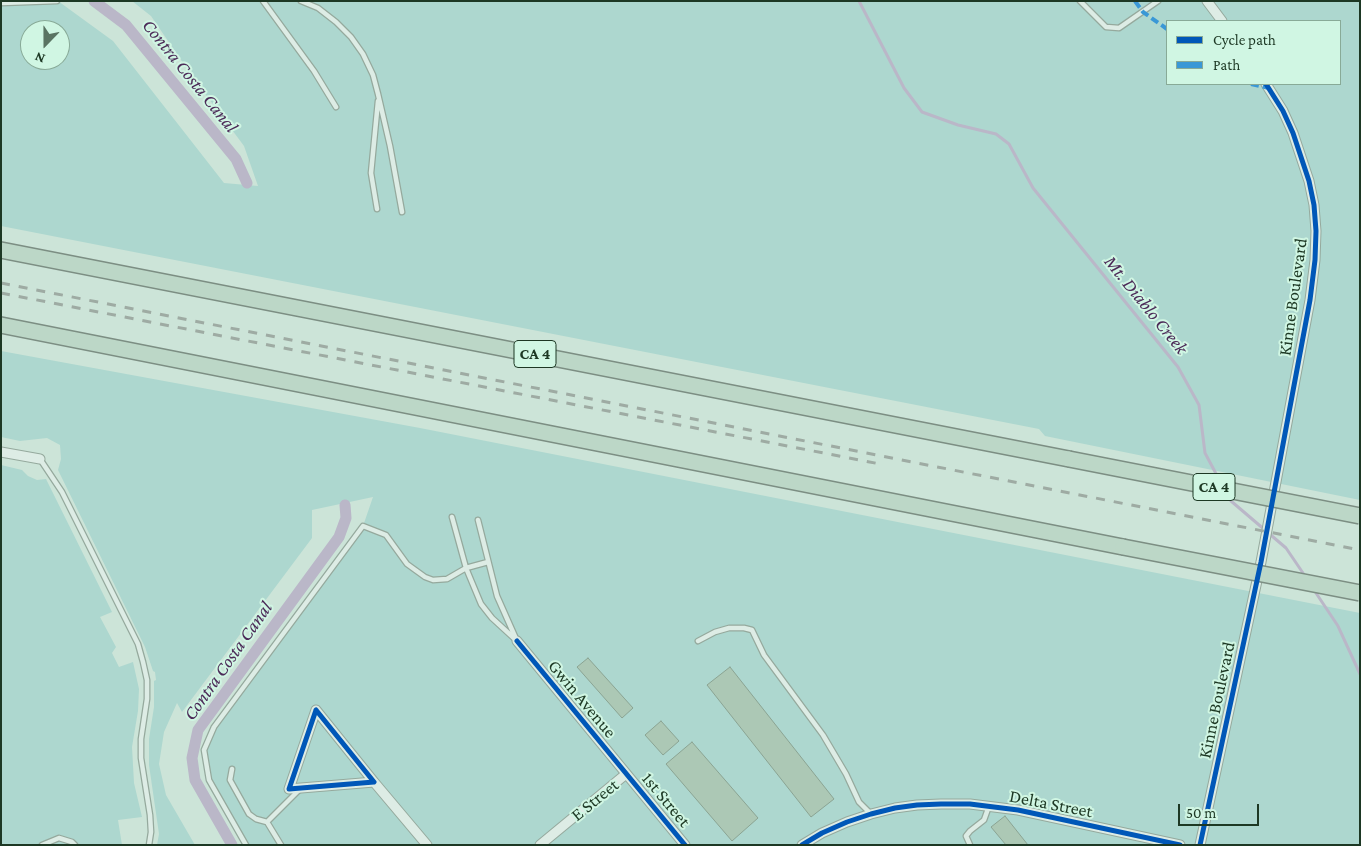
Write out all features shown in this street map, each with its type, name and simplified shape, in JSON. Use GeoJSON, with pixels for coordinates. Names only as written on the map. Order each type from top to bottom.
{"type":"FeatureCollection","features":[{"type":"Feature","properties":{"kind":"highway","name":"CA 4"},"geometry":{"type":"LineString","coordinates":[[1,250],[1360,516]]}},
{"type":"Feature","properties":{"kind":"highway"},"geometry":{"type":"LineString","coordinates":[[1,326],[1360,593]]}},
{"type":"Feature","properties":{"kind":"street"},"geometry":{"type":"LineString","coordinates":[[1207,1],[1221,20]]}},
{"type":"Feature","properties":{"kind":"street","name":"Kinne Boulevard"},"geometry":{"type":"LineString","coordinates":[[1200,845],[1261,562],[1310,300],[1315,260],[1316,231],[1314,205],[1302,157],[1283,112],[1267,85]]}},
{"type":"Feature","properties":{"kind":"street"},"geometry":{"type":"LineString","coordinates":[[1,452],[40,459]]}},
{"type":"Feature","properties":{"kind":"street","name":"Gwin Avenue"},"geometry":{"type":"LineString","coordinates":[[517,641],[626,774]]}},
{"type":"Feature","properties":{"kind":"street"},"geometry":{"type":"LineString","coordinates":[[374,782],[289,789],[316,710],[427,845]]}},
{"type":"Feature","properties":{"kind":"street","name":"E Street"},"geometry":{"type":"LineString","coordinates":[[540,845],[626,774]]}},
{"type":"Feature","properties":{"kind":"street","name":"1st Street"},"geometry":{"type":"LineString","coordinates":[[626,774],[685,845]]}},
{"type":"Feature","properties":{"kind":"street","name":"Delta Street"},"geometry":{"type":"LineString","coordinates":[[802,845],[830,829],[871,814],[895,808],[917,805],[970,804],[1018,810],[1180,845]]}},
{"type":"Feature","properties":{"kind":"lane"},"geometry":{"type":"LineString","coordinates":[[1,3],[57,1]]}},
{"type":"Feature","properties":{"kind":"lane"},"geometry":{"type":"LineString","coordinates":[[263,1],[314,71],[336,107]]}},
{"type":"Feature","properties":{"kind":"lane"},"geometry":{"type":"LineString","coordinates":[[301,1],[318,8],[336,22],[351,37],[363,54],[373,75],[378,94],[402,212]]}},
{"type":"Feature","properties":{"kind":"lane"},"geometry":{"type":"LineString","coordinates":[[1080,1],[1106,27],[1119,28],[1158,1]]}},
{"type":"Feature","properties":{"kind":"lane"},"geometry":{"type":"LineString","coordinates":[[377,209],[371,172],[378,94]]}},
{"type":"Feature","properties":{"kind":"lane"},"geometry":{"type":"LineString","coordinates":[[40,459],[62,492],[138,644],[146,680],[147,699],[141,739],[141,758],[142,775],[150,815],[151,832],[149,845]]}},
{"type":"Feature","properties":{"kind":"lane"},"geometry":{"type":"LineString","coordinates":[[452,517],[466,568],[481,604],[502,629],[517,641]]}},
{"type":"Feature","properties":{"kind":"lane"},"geometry":{"type":"LineString","coordinates":[[478,520],[497,596],[517,641]]}},
{"type":"Feature","properties":{"kind":"lane"},"geometry":{"type":"LineString","coordinates":[[246,845],[209,780],[204,750],[214,727],[363,526],[386,535],[407,564],[425,577],[433,580],[447,579],[466,568],[488,562]]}},
{"type":"Feature","properties":{"kind":"lane"},"geometry":{"type":"LineString","coordinates":[[698,641],[715,632],[729,628],[752,630],[764,655],[823,735],[846,774],[859,802],[871,814]]}},
{"type":"Feature","properties":{"kind":"lane"},"geometry":{"type":"LineString","coordinates":[[232,769],[230,780],[249,814],[256,820],[267,822],[281,845]]}},
{"type":"Feature","properties":{"kind":"lane"},"geometry":{"type":"LineString","coordinates":[[267,822],[301,788]]}},
{"type":"Feature","properties":{"kind":"lane"},"geometry":{"type":"LineString","coordinates":[[970,845],[966,836],[984,820],[989,806]]}},
{"type":"Feature","properties":{"kind":"lane"},"geometry":{"type":"LineString","coordinates":[[42,845],[59,838],[72,842],[75,845]]}},
{"type":"Feature","properties":{"kind":"shaded area"},"geometry":{"type":"Polygon","coordinates":[[[1,1],[58,1],[113,41],[224,183],[258,186],[244,146],[192,76],[151,16],[132,1],[1360,1],[1360,500],[1045,436],[1039,429],[1,226],[1,1]]]}},
{"type":"Feature","properties":{"kind":"shaded area"},"geometry":{"type":"Polygon","coordinates":[[[1,351],[420,428],[1360,613],[1360,845],[248,845],[209,780],[204,750],[214,727],[363,526],[373,497],[312,510],[312,538],[182,712],[177,703],[164,732],[159,764],[166,795],[195,845],[157,845],[159,834],[149,765],[149,739],[154,707],[155,672],[145,647],[58,470],[61,459],[60,445],[47,438],[20,441],[1,437],[1,351]]]}},
{"type":"Feature","properties":{"kind":"shaded area"},"geometry":{"type":"Polygon","coordinates":[[[1,465],[22,470],[28,476],[37,480],[46,479],[112,612],[100,617],[116,647],[112,653],[119,667],[133,662],[139,689],[138,711],[132,747],[134,783],[142,817],[118,820],[122,845],[1,845],[1,465]]]}},
{"type":"Feature","properties":{"kind":"building"},"geometry":{"type":"Polygon","coordinates":[[[588,658],[633,708],[622,718],[577,667],[588,658]]]}},
{"type":"Feature","properties":{"kind":"building"},"geometry":{"type":"Polygon","coordinates":[[[730,667],[834,799],[811,817],[707,685],[730,667]]]}},
{"type":"Feature","properties":{"kind":"building"},"geometry":{"type":"Polygon","coordinates":[[[661,721],[679,741],[663,755],[645,735],[661,721]]]}},
{"type":"Feature","properties":{"kind":"building"},"geometry":{"type":"Polygon","coordinates":[[[692,742],[758,818],[732,841],[666,764],[692,742]]]}},
{"type":"Feature","properties":{"kind":"building"},"geometry":{"type":"Polygon","coordinates":[[[1005,816],[1028,845],[1006,845],[991,827],[1005,816]]]}},
{"type":"Feature","properties":{"kind":"waterway","name":"Contra Costa Canal"},"geometry":{"type":"LineString","coordinates":[[94,1],[126,25],[236,159],[247,183]]}},
{"type":"Feature","properties":{"kind":"waterway","name":"Mt. Diablo Creek"},"geometry":{"type":"LineString","coordinates":[[859,1],[904,88],[922,112],[958,125],[996,134],[1009,144],[1033,188],[1178,367],[1199,405],[1205,453],[1221,483]]}},
{"type":"Feature","properties":{"kind":"waterway","name":"Mt. Diablo Creek"},"geometry":{"type":"LineString","coordinates":[[1228,495],[1231,501],[1286,548],[1305,576]]}},
{"type":"Feature","properties":{"kind":"waterway","name":"Contra Costa Canal"},"geometry":{"type":"LineString","coordinates":[[232,845],[195,780],[192,758],[198,730],[339,537],[346,518],[345,505]]}},
{"type":"Feature","properties":{"kind":"waterway","name":"Mt. Diablo Creek"},"geometry":{"type":"LineString","coordinates":[[1314,590],[1338,626],[1360,674]]}},
{"type":"Feature","properties":{"kind":"railway"},"geometry":{"type":"LineString","coordinates":[[1,283],[1360,550]]}},
{"type":"Feature","properties":{"kind":"railway"},"geometry":{"type":"LineString","coordinates":[[1,293],[880,464]]}},
{"type":"Feature","properties":{"kind":"marked path"},"geometry":{"type":"LineString","coordinates":[[1135,1],[1143,12],[1166,28]]}},
{"type":"Feature","properties":{"kind":"marked path"},"geometry":{"type":"LineString","coordinates":[[1256,85],[1269,88]]}},
{"type":"Feature","properties":{"kind":"cycle path"},"geometry":{"type":"LineString","coordinates":[[1200,845],[1261,562],[1310,300],[1315,260],[1316,231],[1314,205],[1309,181],[1293,133],[1283,111],[1267,85]]}},
{"type":"Feature","properties":{"kind":"cycle path"},"geometry":{"type":"LineString","coordinates":[[517,641],[685,845]]}},
{"type":"Feature","properties":{"kind":"cycle path"},"geometry":{"type":"LineString","coordinates":[[316,710],[374,782],[289,789],[316,710]]}},
{"type":"Feature","properties":{"kind":"cycle path"},"geometry":{"type":"LineString","coordinates":[[802,845],[822,833],[871,814],[895,808],[941,804],[970,804],[1018,810],[1180,845]]}}]}
